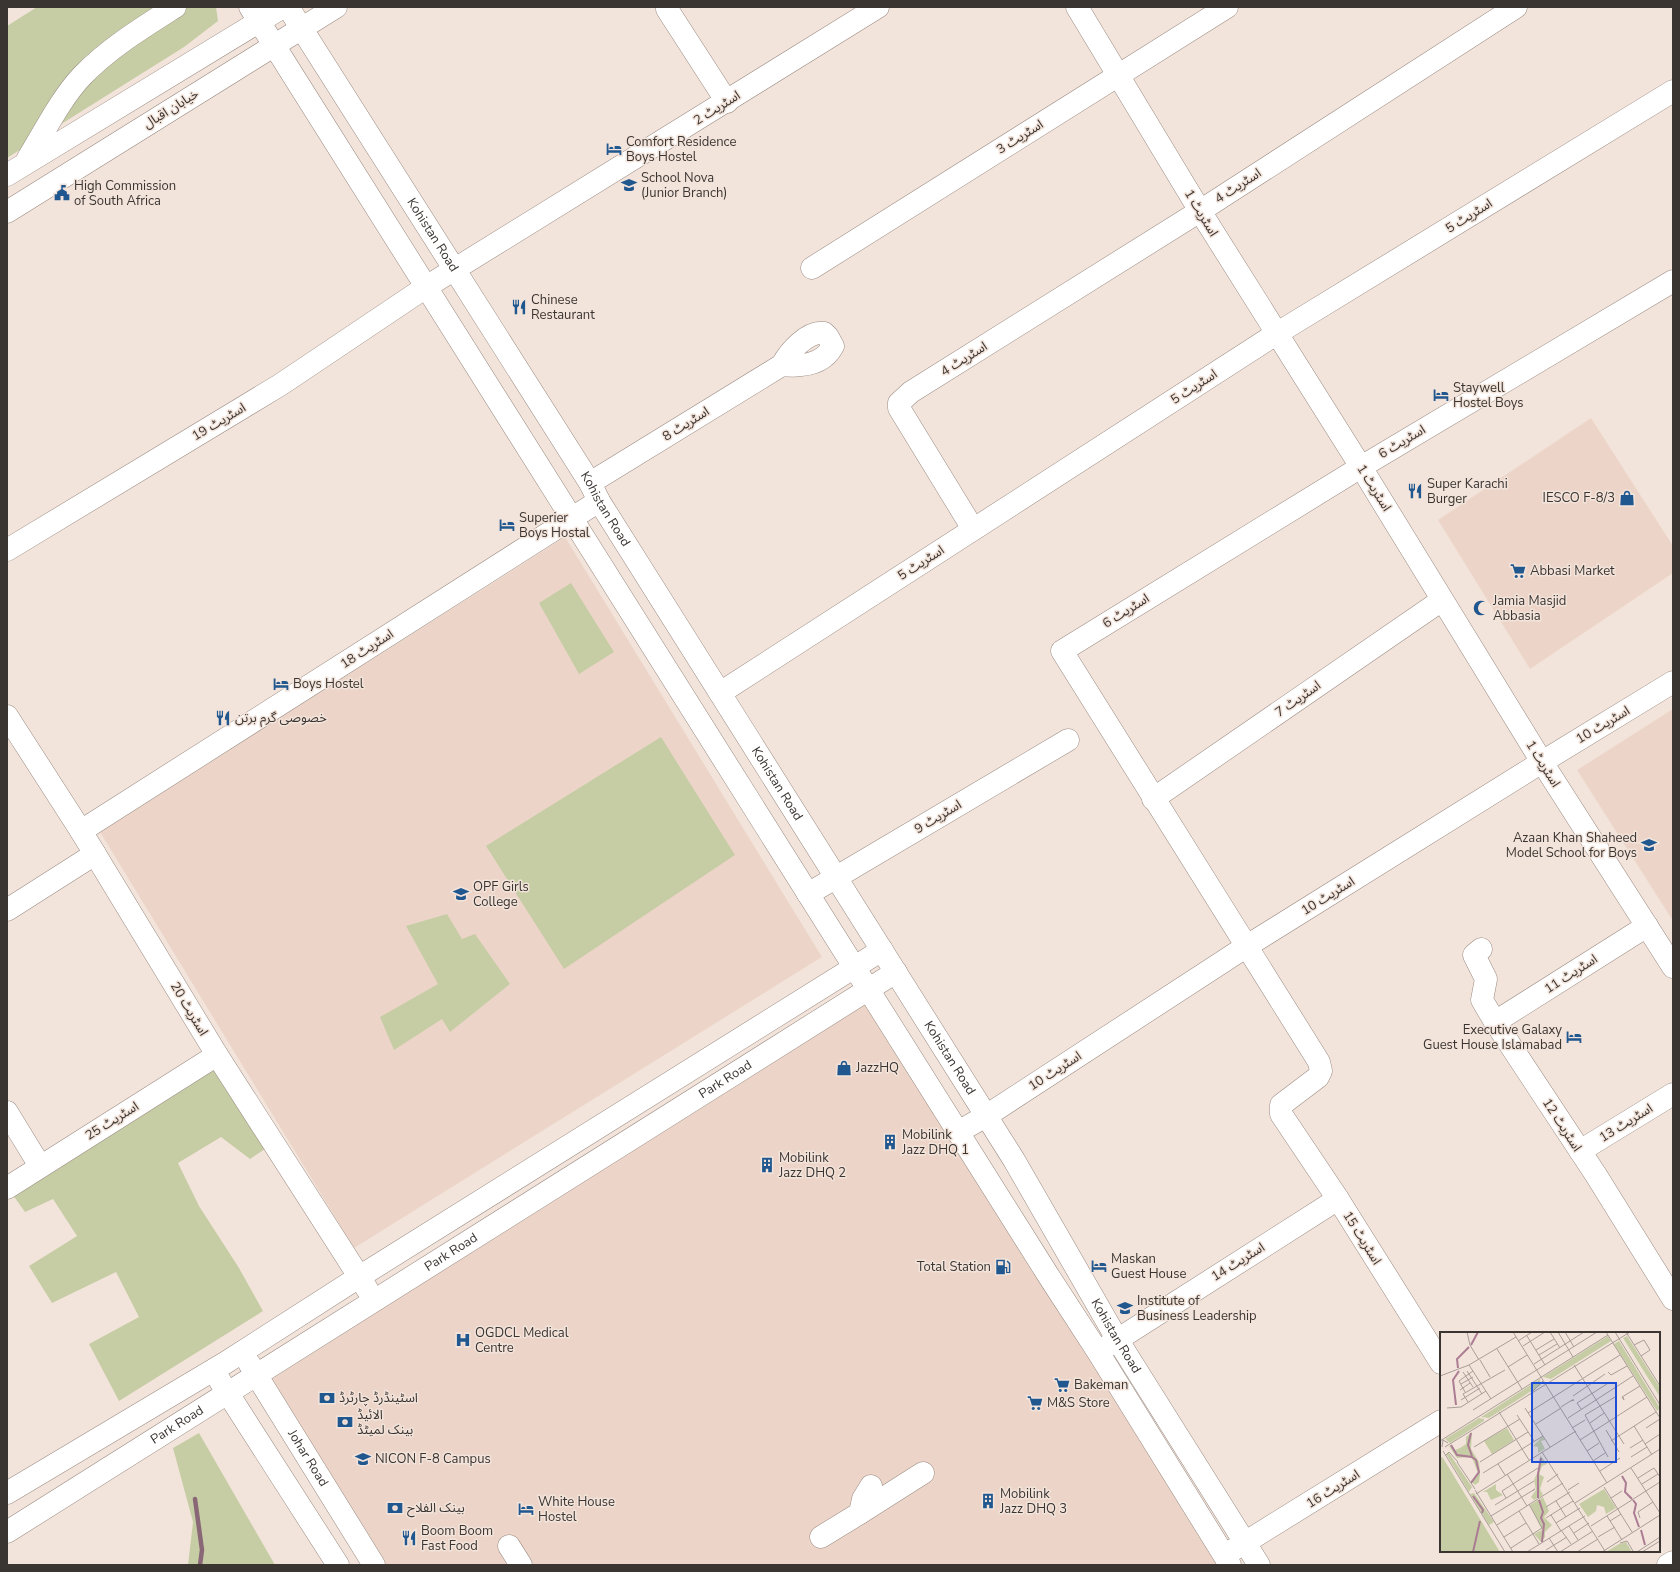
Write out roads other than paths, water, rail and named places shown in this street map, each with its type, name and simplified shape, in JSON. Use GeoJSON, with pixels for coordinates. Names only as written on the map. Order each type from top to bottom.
{"type":"FeatureCollection","features":[{"type":"Feature","properties":{"kind":"street"},"geometry":{"type":"LineString","coordinates":[[26,163],[63,101],[80,77],[109,50],[174,7]]}},
{"type":"Feature","properties":{"kind":"street"},"geometry":{"type":"LineString","coordinates":[[7,175],[255,15],[283,7]]}},
{"type":"Feature","properties":{"kind":"street","name":"Kohistan Road"},"geometry":{"type":"LineString","coordinates":[[288,7],[1014,1160],[1117,1339],[1259,1565]]}},
{"type":"Feature","properties":{"kind":"street","name":"خیابان اقبال"},"geometry":{"type":"LineString","coordinates":[[7,212],[336,7]]}},
{"type":"Feature","properties":{"kind":"street","name":"اسٹریٹ 2"},"geometry":{"type":"LineString","coordinates":[[426,286],[727,102],[878,7]]}},
{"type":"Feature","properties":{"kind":"street","name":"اسٹریٹ 1"},"geometry":{"type":"LineString","coordinates":[[1077,7],[1276,334],[1361,467],[1542,762],[1673,967]]}},
{"type":"Feature","properties":{"kind":"street","name":"اسٹریٹ 3"},"geometry":{"type":"LineString","coordinates":[[812,268],[1227,7]]}},
{"type":"Feature","properties":{"kind":"street","name":"اسٹریٹ 4"},"geometry":{"type":"LineString","coordinates":[[973,529],[900,408],[899,403],[911,392],[1200,211],[1516,7]]}},
{"type":"Feature","properties":{"kind":"street"},"geometry":{"type":"LineString","coordinates":[[667,9],[727,102]]}},
{"type":"Feature","properties":{"kind":"street","name":"Kohistan Road"},"geometry":{"type":"LineString","coordinates":[[255,15],[868,990],[1098,1352],[1227,1560]]}},
{"type":"Feature","properties":{"kind":"street","name":"اسٹریٹ 5"},"geometry":{"type":"LineString","coordinates":[[720,693],[1276,334],[1673,91]]}},
{"type":"Feature","properties":{"kind":"street","name":"اسٹریٹ 19"},"geometry":{"type":"LineString","coordinates":[[7,550],[280,385],[426,286]]}},
{"type":"Feature","properties":{"kind":"street","name":"اسٹریٹ 6"},"geometry":{"type":"LineString","coordinates":[[1153,799],[1062,651],[1361,467],[1670,288]]}},
{"type":"Feature","properties":{"kind":"street","name":"اسٹریٹ 8"},"geometry":{"type":"LineString","coordinates":[[572,518],[594,492],[782,365]]}},
{"type":"Feature","properties":{"kind":"street","name":"اسٹریٹ 18"},"geometry":{"type":"LineString","coordinates":[[81,831],[572,518]]}},
{"type":"Feature","properties":{"kind":"street","name":"اسٹریٹ 7"},"geometry":{"type":"LineString","coordinates":[[1153,799],[1442,600]]}},
{"type":"Feature","properties":{"kind":"street","name":"اسٹریٹ 10"},"geometry":{"type":"LineString","coordinates":[[958,1132],[986,1116],[1247,946],[1673,682]]}},
{"type":"Feature","properties":{"kind":"street","name":"اسٹریٹ 20"},"geometry":{"type":"LineString","coordinates":[[7,716],[81,831],[217,1055],[374,1301]]}},
{"type":"Feature","properties":{"kind":"street","name":"اسٹریٹ 9"},"geometry":{"type":"LineString","coordinates":[[808,894],[1068,740]]}},
{"type":"Feature","properties":{"kind":"street"},"geometry":{"type":"LineString","coordinates":[[1153,799],[1247,946]]}},
{"type":"Feature","properties":{"kind":"street"},"geometry":{"type":"LineString","coordinates":[[7,910],[95,854]]}},
{"type":"Feature","properties":{"kind":"street","name":"اسٹریٹ 11"},"geometry":{"type":"LineString","coordinates":[[1495,1022],[1647,926]]}},
{"type":"Feature","properties":{"kind":"street","name":"اسٹریٹ 15"},"geometry":{"type":"LineString","coordinates":[[1247,946],[1319,1062],[1321,1071],[1318,1077],[1281,1105],[1281,1114],[1338,1199],[1440,1361]]}},
{"type":"Feature","properties":{"kind":"street"},"geometry":{"type":"LineString","coordinates":[[7,1493],[242,1352],[359,1277],[882,950]]}},
{"type":"Feature","properties":{"kind":"street","name":"اسٹریٹ 12"},"geometry":{"type":"LineString","coordinates":[[1482,950],[1474,955],[1486,979],[1482,1000],[1596,1175],[1673,1299]]}},
{"type":"Feature","properties":{"kind":"street","name":"Park Road"},"geometry":{"type":"LineString","coordinates":[[7,1532],[896,972]]}},
{"type":"Feature","properties":{"kind":"street","name":"اسٹریٹ 25"},"geometry":{"type":"LineString","coordinates":[[7,1188],[217,1055]]}},
{"type":"Feature","properties":{"kind":"street","name":"اسٹریٹ 13"},"geometry":{"type":"LineString","coordinates":[[1580,1151],[1673,1094]]}},
{"type":"Feature","properties":{"kind":"street"},"geometry":{"type":"LineString","coordinates":[[7,1112],[40,1166]]}},
{"type":"Feature","properties":{"kind":"street"},"geometry":{"type":"LineString","coordinates":[[987,1178],[1014,1160]]}},
{"type":"Feature","properties":{"kind":"street","name":"اسٹریٹ 14"},"geometry":{"type":"LineString","coordinates":[[1098,1352],[1338,1199]]}},
{"type":"Feature","properties":{"kind":"street","name":"Johar Road"},"geometry":{"type":"LineString","coordinates":[[242,1352],[374,1565]]}},
{"type":"Feature","properties":{"kind":"street"},"geometry":{"type":"LineString","coordinates":[[212,1370],[229,1392],[338,1565]]}},
{"type":"Feature","properties":{"kind":"street","name":"اسٹریٹ 16"},"geometry":{"type":"LineString","coordinates":[[1227,1560],[1245,1544],[1440,1422]]}},
{"type":"Feature","properties":{"kind":"street"},"geometry":{"type":"LineString","coordinates":[[821,1537],[923,1473]]}},
{"type":"Feature","properties":{"kind":"street"},"geometry":{"type":"LineString","coordinates":[[860,1513],[863,1499],[871,1486]]}},
{"type":"Feature","properties":{"kind":"street"},"geometry":{"type":"LineString","coordinates":[[509,1546],[521,1565]]}},
{"type":"Feature","properties":{"kind":"street"},"geometry":{"type":"LineString","coordinates":[[1668,1565],[1673,1562]]}},
{"type":"Feature","properties":{"kind":"waterway"},"geometry":{"type":"LineString","coordinates":[[195,1499],[202,1550],[200,1565]]}},
{"type":"Feature","properties":{"kind":"place","name":"Comfort Residence Boys Hostel"},"geometry":{"type":"Point","coordinates":[614,149]}},
{"type":"Feature","properties":{"kind":"place","name":"School Nova (Junior Branch)"},"geometry":{"type":"Point","coordinates":[629,185]}},
{"type":"Feature","properties":{"kind":"place","name":"High Commission of South Africa"},"geometry":{"type":"Point","coordinates":[62,193]}},
{"type":"Feature","properties":{"kind":"place","name":"Chinese Restaurant"},"geometry":{"type":"Point","coordinates":[519,307]}},
{"type":"Feature","properties":{"kind":"place","name":"Staywell Hostel Boys"},"geometry":{"type":"Point","coordinates":[1441,395]}},
{"type":"Feature","properties":{"kind":"place","name":"Super Karachi Burger"},"geometry":{"type":"Point","coordinates":[1415,491]}},
{"type":"Feature","properties":{"kind":"place","name":"IESCO F-8/3"},"geometry":{"type":"Point","coordinates":[1627,498]}},
{"type":"Feature","properties":{"kind":"place","name":"Superier Boys Hostal"},"geometry":{"type":"Point","coordinates":[507,525]}},
{"type":"Feature","properties":{"kind":"place","name":"Abbasi Market"},"geometry":{"type":"Point","coordinates":[1518,571]}},
{"type":"Feature","properties":{"kind":"place","name":"Jamia Masjid Abbasia"},"geometry":{"type":"Point","coordinates":[1481,608]}},
{"type":"Feature","properties":{"kind":"place","name":"Boys Hostel"},"geometry":{"type":"Point","coordinates":[281,684]}},
{"type":"Feature","properties":{"kind":"place","name":"خصوصی گرم برتن"},"geometry":{"type":"Point","coordinates":[223,718]}},
{"type":"Feature","properties":{"kind":"place","name":"Azaan Khan Shaheed Model School for Boys"},"geometry":{"type":"Point","coordinates":[1649,845]}},
{"type":"Feature","properties":{"kind":"place","name":"OPF Girls College"},"geometry":{"type":"Point","coordinates":[461,894]}},
{"type":"Feature","properties":{"kind":"place","name":"Executive Galaxy Guest House Islamabad"},"geometry":{"type":"Point","coordinates":[1574,1037]}},
{"type":"Feature","properties":{"kind":"place","name":"JazzHQ"},"geometry":{"type":"Point","coordinates":[844,1068]}},
{"type":"Feature","properties":{"kind":"place","name":"Mobilink Jazz DHQ 1"},"geometry":{"type":"Point","coordinates":[890,1142]}},
{"type":"Feature","properties":{"kind":"place","name":"Mobilink Jazz DHQ 2"},"geometry":{"type":"Point","coordinates":[767,1165]}},
{"type":"Feature","properties":{"kind":"place","name":"Maskan Guest House"},"geometry":{"type":"Point","coordinates":[1099,1266]}},
{"type":"Feature","properties":{"kind":"place","name":"Total Station"},"geometry":{"type":"Point","coordinates":[1003,1267]}},
{"type":"Feature","properties":{"kind":"place","name":"Institute of Business Leadership"},"geometry":{"type":"Point","coordinates":[1125,1308]}},
{"type":"Feature","properties":{"kind":"place","name":"OGDCL Medical Centre"},"geometry":{"type":"Point","coordinates":[463,1340]}},
{"type":"Feature","properties":{"kind":"place","name":"Bakeman"},"geometry":{"type":"Point","coordinates":[1062,1385]}},
{"type":"Feature","properties":{"kind":"place","name":"اسٹینڈرڈ چارٹرڈ"},"geometry":{"type":"Point","coordinates":[327,1398]}},
{"type":"Feature","properties":{"kind":"place","name":"M&S Store"},"geometry":{"type":"Point","coordinates":[1035,1403]}},
{"type":"Feature","properties":{"kind":"place","name":"الائیڈ بینک لمیٹڈ"},"geometry":{"type":"Point","coordinates":[345,1422]}},
{"type":"Feature","properties":{"kind":"place","name":"NICON F-8 Campus"},"geometry":{"type":"Point","coordinates":[363,1459]}},
{"type":"Feature","properties":{"kind":"place","name":"Mobilink Jazz DHQ 3"},"geometry":{"type":"Point","coordinates":[988,1501]}},
{"type":"Feature","properties":{"kind":"place","name":"بینک الفلاح"},"geometry":{"type":"Point","coordinates":[395,1508]}},
{"type":"Feature","properties":{"kind":"place","name":"White House Hostel"},"geometry":{"type":"Point","coordinates":[526,1509]}},
{"type":"Feature","properties":{"kind":"place","name":"Boom Boom Fast Food"},"geometry":{"type":"Point","coordinates":[409,1538]}}]}
